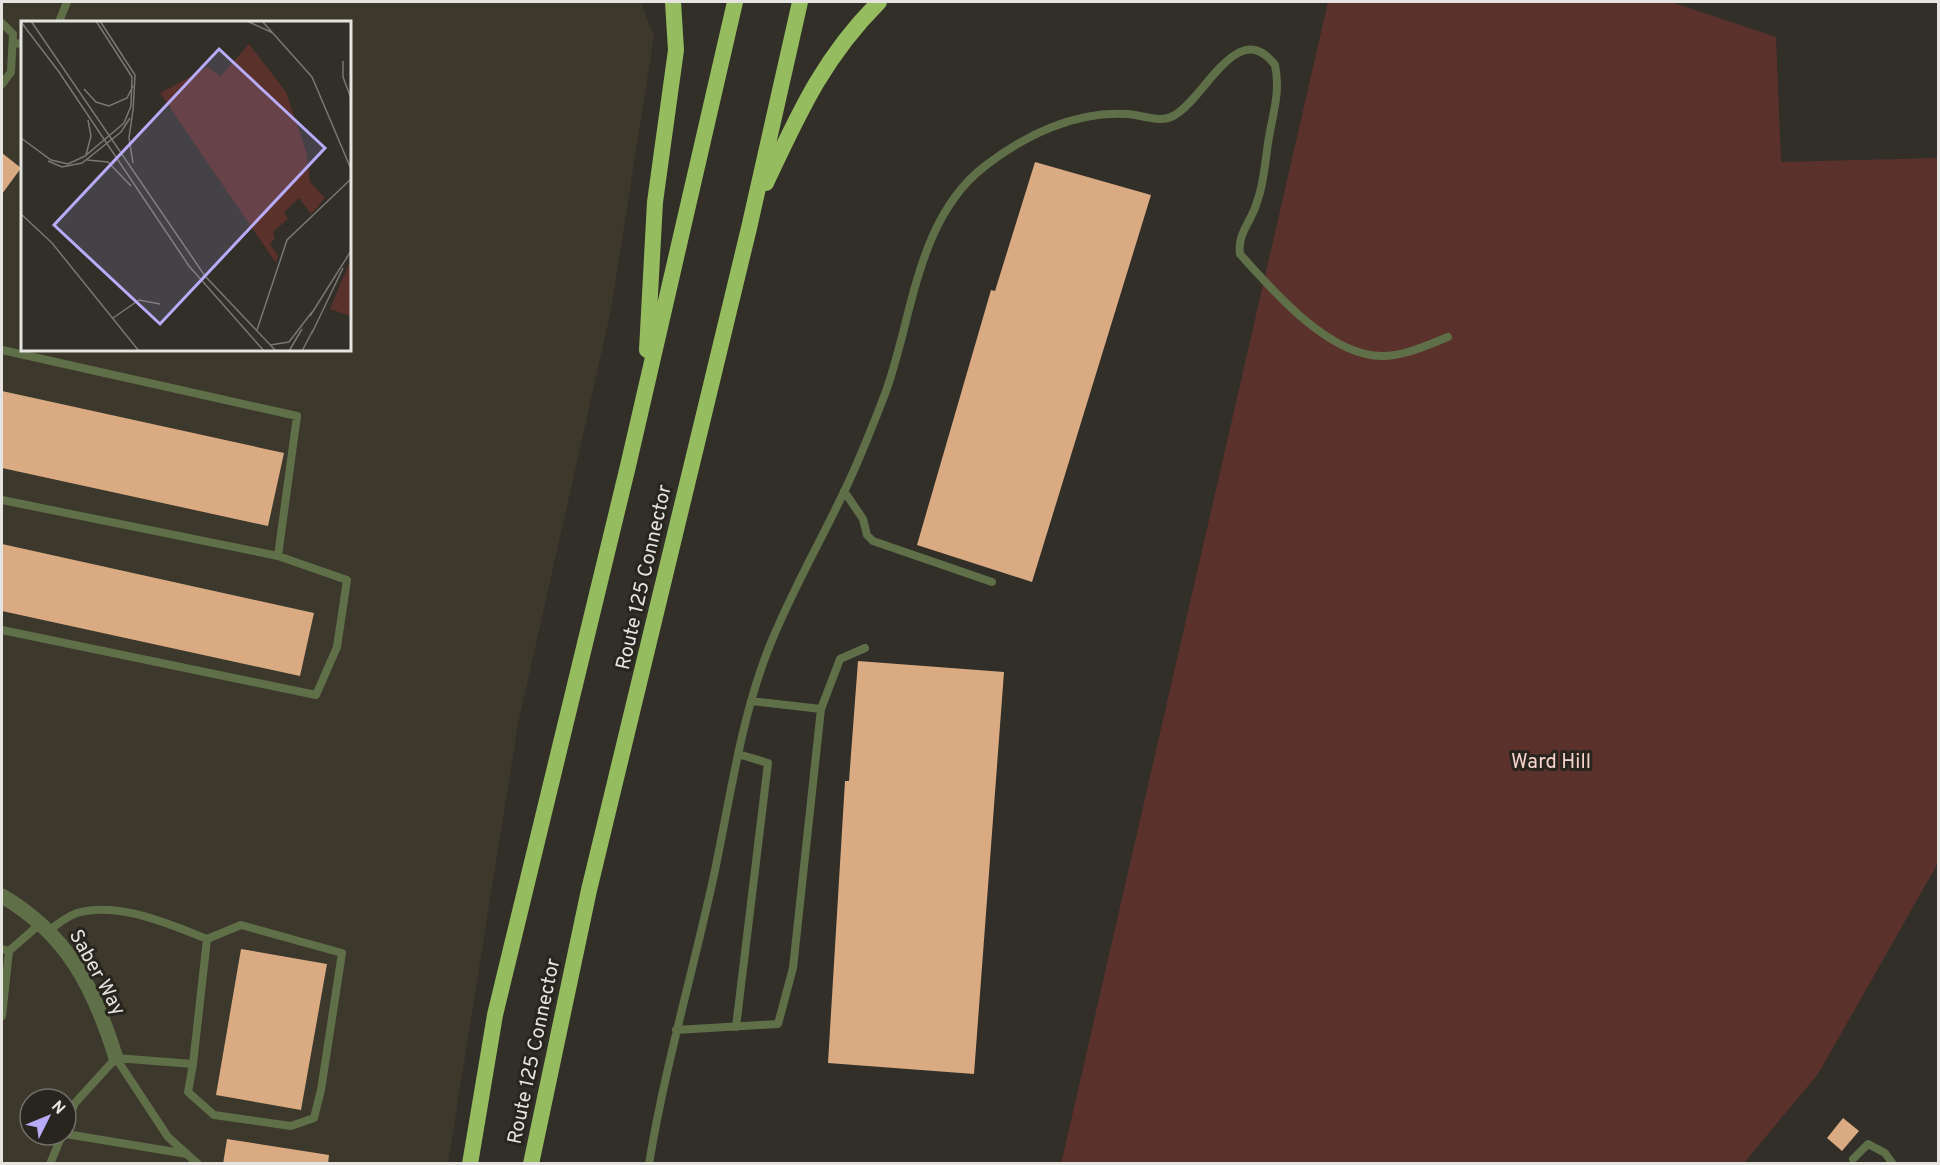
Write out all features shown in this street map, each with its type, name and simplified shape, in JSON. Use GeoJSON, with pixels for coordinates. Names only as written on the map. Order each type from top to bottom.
{"type":"FeatureCollection","features":[{"type":"Feature","properties":{"kind":"highway"},"geometry":{"type":"LineString","coordinates":[[645,390],[655,202],[676,50],[673,2]]}},
{"type":"Feature","properties":{"kind":"highway","name":"Route 125 Connector"},"geometry":{"type":"LineString","coordinates":[[470,1164],[495,1015],[645,390],[735,2]]}},
{"type":"Feature","properties":{"kind":"highway","name":"Route 125 Connector"},"geometry":{"type":"LineString","coordinates":[[531,1164],[589,890],[753,211],[800,2]]}},
{"type":"Feature","properties":{"kind":"highway"},"geometry":{"type":"LineString","coordinates":[[753,211],[812,87],[842,41],[879,2]]}},
{"type":"Feature","properties":{"kind":"street","name":"Saber Way"},"geometry":{"type":"LineString","coordinates":[[2,896],[27,911],[45,926],[72,960],[104,1018],[116,1058]]}},
{"type":"Feature","properties":{"kind":"lane"},"geometry":{"type":"LineString","coordinates":[[59,21],[67,2]]}},
{"type":"Feature","properties":{"kind":"lane"},"geometry":{"type":"LineString","coordinates":[[2,23],[13,34],[11,72],[2,84]]}},
{"type":"Feature","properties":{"kind":"lane"},"geometry":{"type":"LineString","coordinates":[[13,44],[21,43]]}},
{"type":"Feature","properties":{"kind":"lane"},"geometry":{"type":"LineString","coordinates":[[648,1164],[751,701],[768,650],[844,491],[886,390],[937,223],[957,193],[983,167],[1023,140],[1058,124],[1090,117],[1127,114],[1160,120],[1174,116],[1192,101],[1226,62],[1248,48],[1258,49],[1275,65],[1278,90],[1263,181],[1256,206],[1243,231],[1239,244],[1240,254],[1297,314],[1335,341],[1365,353],[1382,356],[1407,352],[1448,337]]}},
{"type":"Feature","properties":{"kind":"lane"},"geometry":{"type":"LineString","coordinates":[[2,350],[297,416],[278,556]]}},
{"type":"Feature","properties":{"kind":"lane"},"geometry":{"type":"LineString","coordinates":[[844,491],[863,519],[867,535],[873,541],[992,582]]}},
{"type":"Feature","properties":{"kind":"lane"},"geometry":{"type":"LineString","coordinates":[[2,500],[278,556],[347,580],[337,647],[316,695],[2,630]]}},
{"type":"Feature","properties":{"kind":"lane"},"geometry":{"type":"LineString","coordinates":[[676,1030],[778,1024],[793,968],[821,709],[840,659],[865,648]]}},
{"type":"Feature","properties":{"kind":"lane"},"geometry":{"type":"LineString","coordinates":[[751,701],[821,709]]}},
{"type":"Feature","properties":{"kind":"lane"},"geometry":{"type":"LineString","coordinates":[[736,1026],[768,763],[738,754]]}},
{"type":"Feature","properties":{"kind":"lane"},"geometry":{"type":"LineString","coordinates":[[2,1016],[5,950],[45,926],[75,913],[104,910],[141,916],[207,939],[241,925],[342,953],[321,1090],[314,1118],[291,1126],[214,1115],[188,1092],[207,939]]}},
{"type":"Feature","properties":{"kind":"lane"},"geometry":{"type":"LineString","coordinates":[[116,1058],[193,1064]]}},
{"type":"Feature","properties":{"kind":"lane"},"geometry":{"type":"LineString","coordinates":[[78,1100],[116,1058]]}},
{"type":"Feature","properties":{"kind":"lane"},"geometry":{"type":"LineString","coordinates":[[116,1058],[168,1137],[198,1164]]}},
{"type":"Feature","properties":{"kind":"lane"},"geometry":{"type":"LineString","coordinates":[[78,1137],[187,1154]]}},
{"type":"Feature","properties":{"kind":"lane"},"geometry":{"type":"LineString","coordinates":[[1853,1159],[1868,1144],[1885,1153],[1893,1164]]}},
{"type":"Feature","properties":{"kind":"lane"},"geometry":{"type":"LineString","coordinates":[[50,1164],[58,1147]]}},
{"type":"Feature","properties":{"kind":"shaded area"},"geometry":{"type":"Polygon","coordinates":[[[2,2],[641,2],[654,36],[611,310],[518,724],[448,1163],[2,1164],[2,2]]]}},
{"type":"Feature","properties":{"kind":"green space","name":"Ward Hill"},"geometry":{"type":"Polygon","coordinates":[[[1328,2],[1671,2],[1776,37],[1781,162],[1938,158],[1938,863],[1818,1074],[1744,1163],[1061,1164],[1328,2]]]}},
{"type":"Feature","properties":{"kind":"building"},"geometry":{"type":"Polygon","coordinates":[[[2,153],[21,168],[2,194],[2,153]]]}},
{"type":"Feature","properties":{"kind":"building"},"geometry":{"type":"Polygon","coordinates":[[[1035,162],[1151,195],[1032,582],[917,545],[991,290],[995,291],[1035,162]]]}},
{"type":"Feature","properties":{"kind":"building"},"geometry":{"type":"Polygon","coordinates":[[[2,391],[284,453],[268,526],[2,468],[2,391]]]}},
{"type":"Feature","properties":{"kind":"building"},"geometry":{"type":"Polygon","coordinates":[[[2,544],[314,613],[300,676],[2,611],[2,544]]]}},
{"type":"Feature","properties":{"kind":"building"},"geometry":{"type":"Polygon","coordinates":[[[858,661],[1004,672],[974,1074],[828,1063],[845,781],[849,781],[858,661]]]}},
{"type":"Feature","properties":{"kind":"building"},"geometry":{"type":"Polygon","coordinates":[[[241,949],[327,964],[301,1110],[216,1095],[241,949]]]}},
{"type":"Feature","properties":{"kind":"building"},"geometry":{"type":"Polygon","coordinates":[[[1843,1118],[1859,1131],[1842,1151],[1827,1138],[1843,1118]]]}},
{"type":"Feature","properties":{"kind":"building"},"geometry":{"type":"Polygon","coordinates":[[[227,1139],[329,1155],[328,1164],[223,1164],[227,1139]]]}}]}
